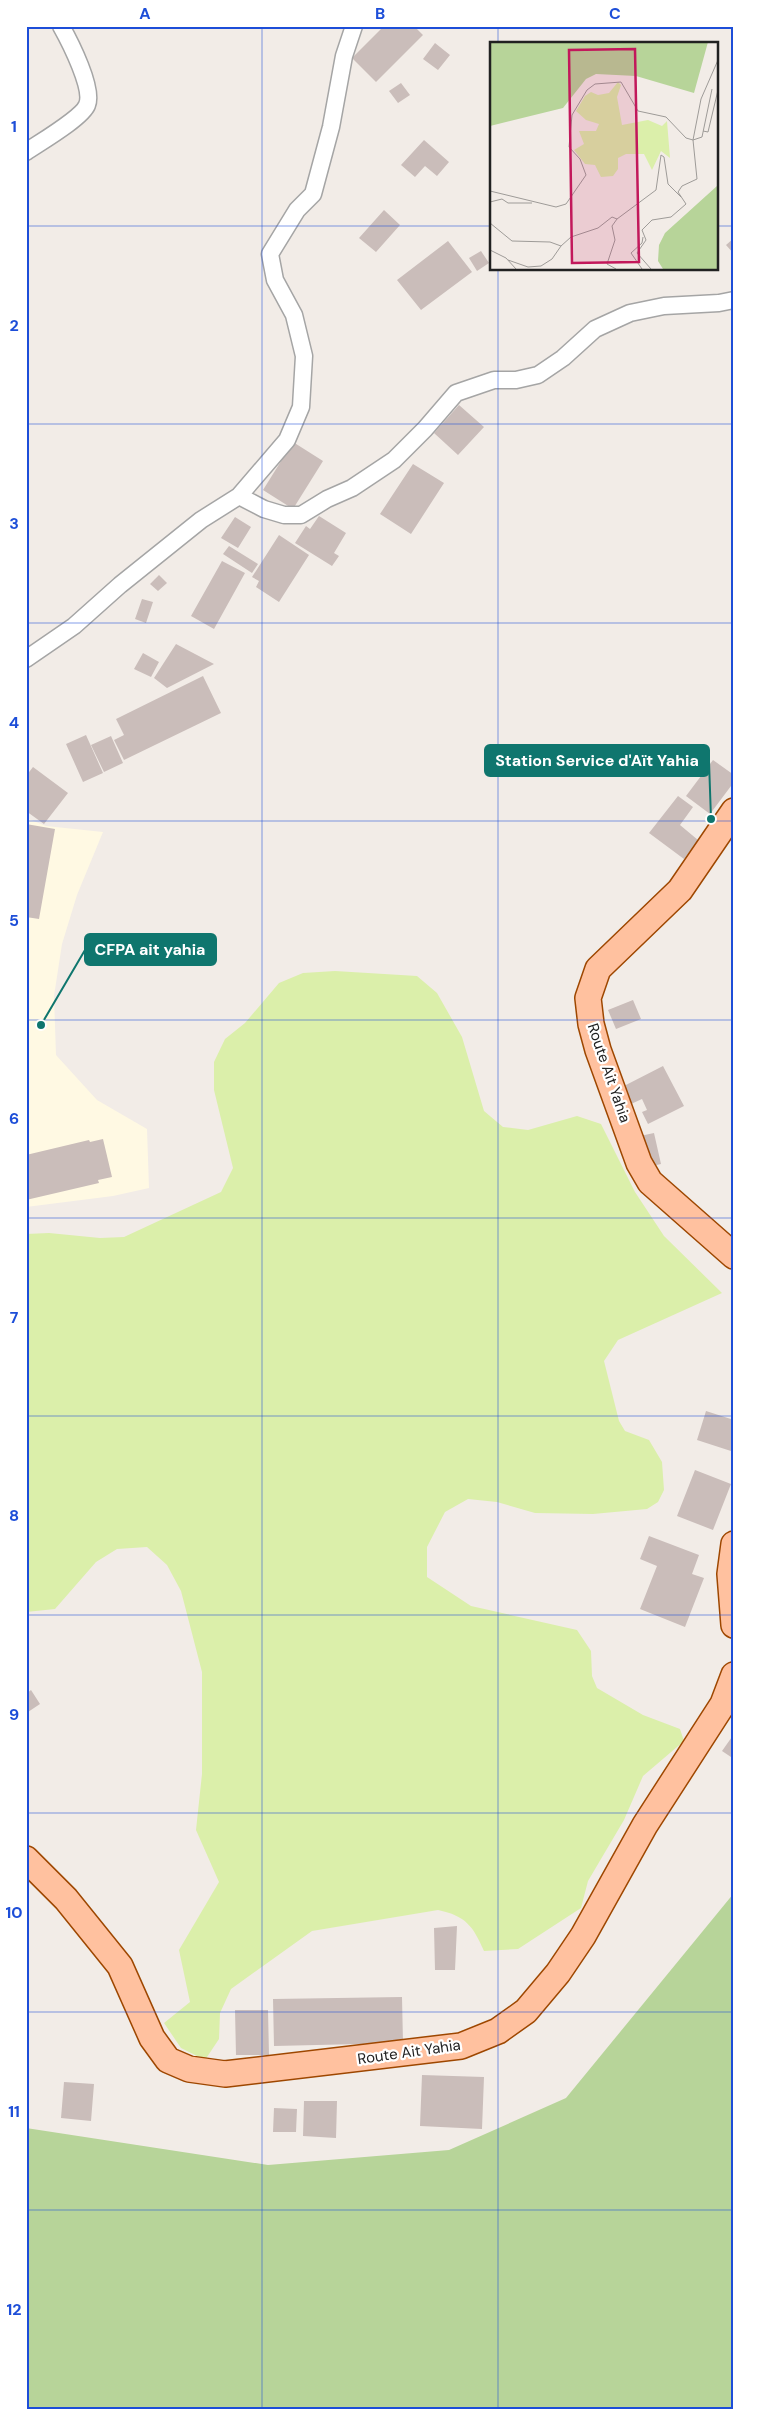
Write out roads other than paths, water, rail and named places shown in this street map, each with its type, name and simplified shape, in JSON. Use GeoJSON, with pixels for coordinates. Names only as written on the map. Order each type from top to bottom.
{"type":"FeatureCollection","features":[{"type":"Feature","properties":{"kind":"main road","name":"Route Ait Yahia"},"geometry":{"type":"LineString","coordinates":[[734,811],[680,890],[598,969],[588,998],[591,1024],[598,1050],[639,1163],[650,1182],[734,1256]]}},
{"type":"Feature","properties":{"kind":"main road"},"geometry":{"type":"LineString","coordinates":[[734,1544],[730,1574],[734,1625]]}},
{"type":"Feature","properties":{"kind":"main road","name":"Route Ait Yahia"},"geometry":{"type":"LineString","coordinates":[[26,1859],[66,1899],[120,1966],[152,2038],[168,2060],[189,2069],[225,2074],[461,2046],[498,2031],[526,2011],[558,1973],[582,1936],[645,1825],[723,1704],[734,1675]]}},
{"type":"Feature","properties":{"kind":"street"},"geometry":{"type":"LineString","coordinates":[[26,152],[74,119],[87,107],[90,96],[74,51],[61,26]]}},
{"type":"Feature","properties":{"kind":"street"},"geometry":{"type":"LineString","coordinates":[[26,659],[74,626],[120,585],[201,520],[239,496],[287,440],[301,407],[304,356],[294,315],[275,280],[270,254],[297,210],[313,194],[331,127],[344,56],[354,26]]}},
{"type":"Feature","properties":{"kind":"street"},"geometry":{"type":"LineString","coordinates":[[239,496],[264,509],[284,515],[301,515],[327,499],[352,488],[394,460],[425,429],[456,393],[494,380],[516,380],[538,375],[563,358],[595,330],[630,313],[664,306],[719,303],[734,300]]}},
{"type":"Feature","properties":{"kind":"place","name":"Station Service d'Aït Yahia"},"geometry":{"type":"Point","coordinates":[711,819]}},
{"type":"Feature","properties":{"kind":"place","name":"CFPA ait yahia"},"geometry":{"type":"Point","coordinates":[41,1025]}}]}
